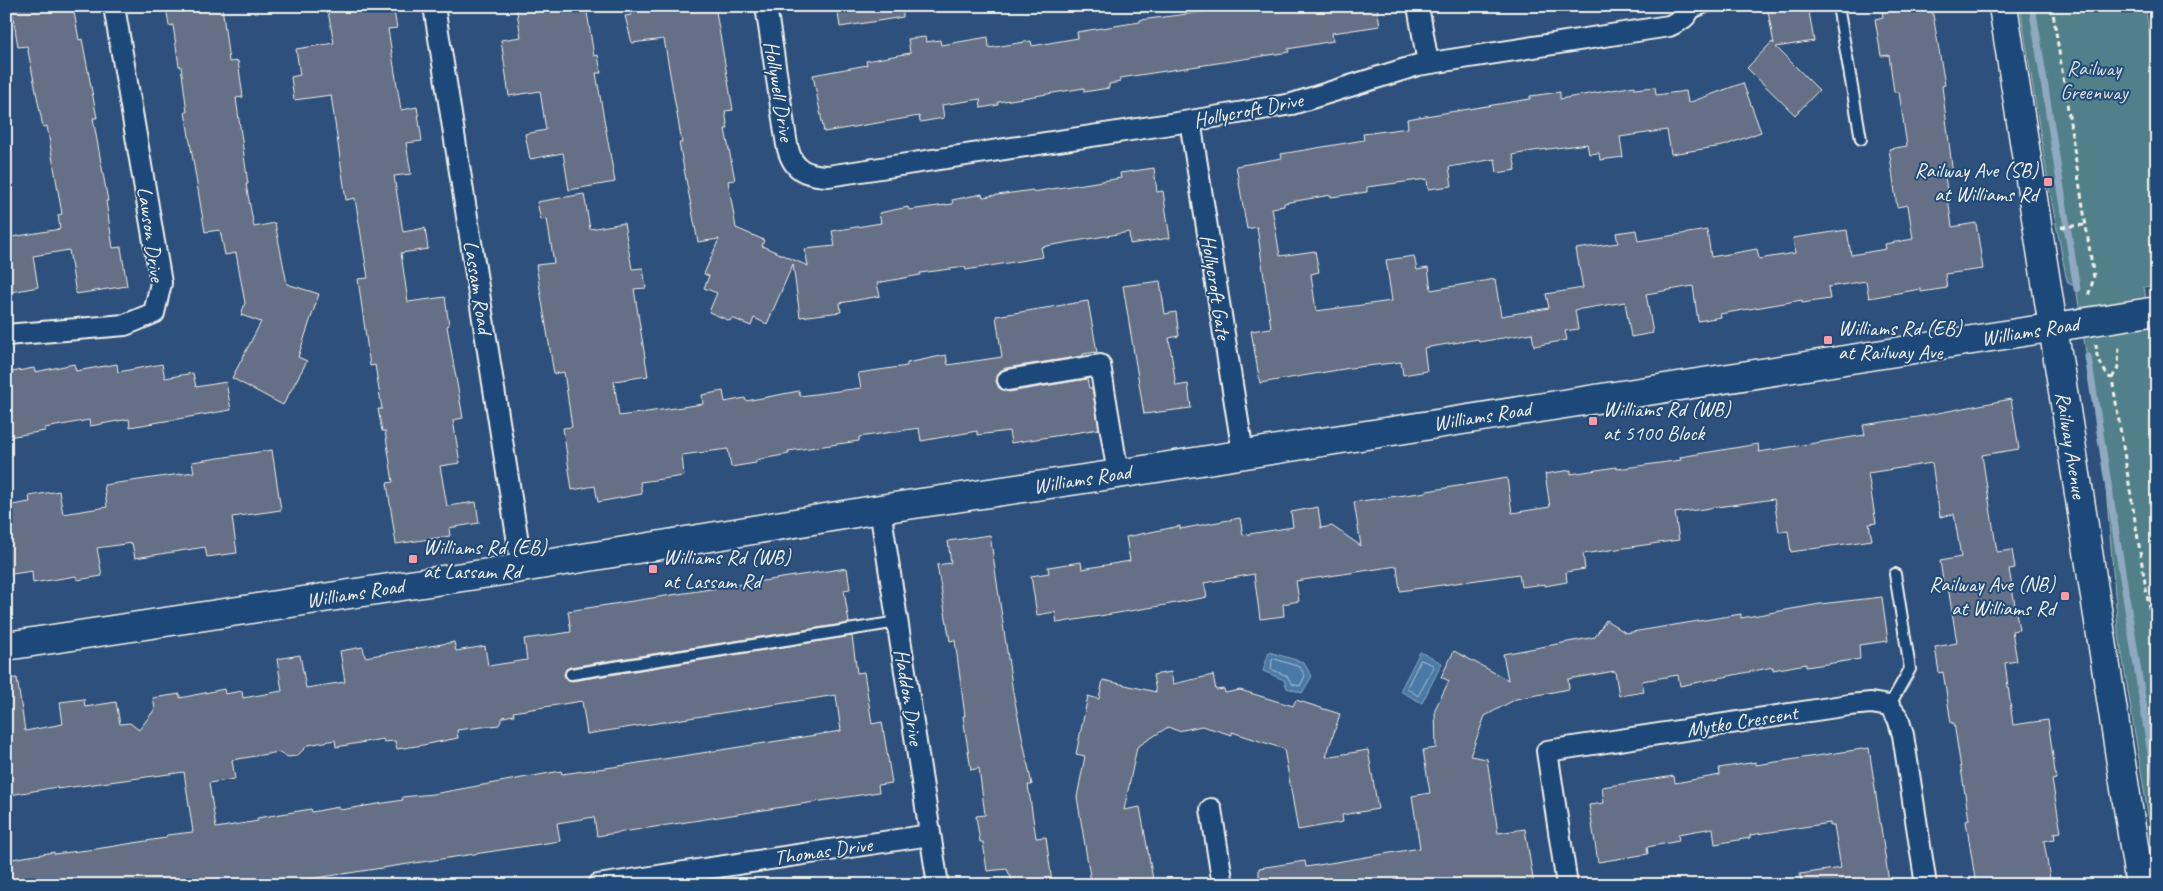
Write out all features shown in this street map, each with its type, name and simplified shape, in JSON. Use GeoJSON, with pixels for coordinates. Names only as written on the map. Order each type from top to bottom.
{"type":"FeatureCollection","features":[{"type":"Feature","properties":{"kind":"street","name":"Lawson Drive"},"geometry":{"type":"LineString","coordinates":[[6,335],[124,325],[154,313],[161,283],[114,6]]}},
{"type":"Feature","properties":{"kind":"street","name":"Lassam Road"},"geometry":{"type":"LineString","coordinates":[[434,6],[522,568]]}},
{"type":"Feature","properties":{"kind":"street","name":"Hollywell Drive"},"geometry":{"type":"LineString","coordinates":[[766,6],[787,149],[790,158],[802,171]]}},
{"type":"Feature","properties":{"kind":"street"},"geometry":{"type":"LineString","coordinates":[[1418,6],[1428,63]]}},
{"type":"Feature","properties":{"kind":"street","name":"Railway Avenue"},"geometry":{"type":"LineString","coordinates":[[2002,6],[2140,885]]}},
{"type":"Feature","properties":{"kind":"street","name":"Hollycroft Drive"},"geometry":{"type":"LineString","coordinates":[[802,171],[814,176],[839,175],[1292,104],[1428,63],[1658,28],[1679,22],[1690,10]]}},
{"type":"Feature","properties":{"kind":"street","name":"Hollycroft Gate"},"geometry":{"type":"LineString","coordinates":[[1190,121],[1243,453]]}},
{"type":"Feature","properties":{"kind":"street","name":"Williams Road"},"geometry":{"type":"LineString","coordinates":[[6,646],[522,568],[880,509],[1118,474],[2157,311]]}},
{"type":"Feature","properties":{"kind":"street"},"geometry":{"type":"LineString","coordinates":[[1008,380],[1100,365],[1118,474]]}},
{"type":"Feature","properties":{"kind":"street","name":"Haddon Drive"},"geometry":{"type":"LineString","coordinates":[[880,509],[938,885]]}},
{"type":"Feature","properties":{"kind":"street","name":"Mytko Crescent"},"geometry":{"type":"LineString","coordinates":[[1567,885],[1547,751],[1849,705],[1871,703],[1889,706]]}},
{"type":"Feature","properties":{"kind":"street"},"geometry":{"type":"LineString","coordinates":[[1889,706],[1898,718],[1903,734],[1926,885]]}},
{"type":"Feature","properties":{"kind":"street"},"geometry":{"type":"LineString","coordinates":[[1211,808],[1222,885]]}},
{"type":"Feature","properties":{"kind":"street","name":"Thomas Drive"},"geometry":{"type":"LineString","coordinates":[[598,885],[930,836]]}},
{"type":"Feature","properties":{"kind":"lane"},"geometry":{"type":"LineString","coordinates":[[1690,10],[1708,6]]}},
{"type":"Feature","properties":{"kind":"lane"},"geometry":{"type":"LineString","coordinates":[[1838,6],[1860,139]]}},
{"type":"Feature","properties":{"kind":"lane"},"geometry":{"type":"LineString","coordinates":[[1889,706],[1910,669],[1894,574]]}},
{"type":"Feature","properties":{"kind":"lane"},"geometry":{"type":"LineString","coordinates":[[571,674],[898,622]]}},
{"type":"Feature","properties":{"kind":"path"},"geometry":{"type":"LineString","coordinates":[[2052,6],[2094,278],[2088,294]]}},
{"type":"Feature","properties":{"kind":"path"},"geometry":{"type":"LineString","coordinates":[[2119,346],[2118,368],[2112,378],[2157,657]]}},
{"type":"Feature","properties":{"kind":"path"},"geometry":{"type":"LineString","coordinates":[[2097,356],[2108,377],[2112,378]]}},
{"type":"Feature","properties":{"kind":"green space","name":"Railway Greenway"},"geometry":{"type":"Polygon","coordinates":[[[2020,6],[2145,6],[2157,79],[2157,285],[2144,287],[2157,367],[2157,870],[2118,629],[2105,477],[2076,287],[2068,283],[2066,276],[2048,182],[2020,6]]]}},
{"type":"Feature","properties":{"kind":"water"},"geometry":{"type":"Polygon","coordinates":[[[1269,652],[1303,662],[1312,676],[1302,693],[1287,688],[1284,680],[1263,671],[1269,652]]]}},
{"type":"Feature","properties":{"kind":"water"},"geometry":{"type":"Polygon","coordinates":[[[1420,652],[1442,663],[1422,703],[1400,691],[1420,652]]]}},
{"type":"Feature","properties":{"kind":"building"},"geometry":{"type":"Polygon","coordinates":[[[32,6],[73,6],[79,40],[82,39],[97,118],[93,118],[108,201],[106,201],[113,248],[121,247],[127,286],[76,294],[69,250],[33,256],[38,287],[6,293],[6,238],[60,229],[58,215],[62,214],[47,126],[43,127],[27,46],[18,47],[12,10],[32,6]]]}},
{"type":"Feature","properties":{"kind":"building"},"geometry":{"type":"Polygon","coordinates":[[[166,6],[222,6],[229,62],[238,61],[243,97],[236,98],[248,184],[246,184],[254,227],[275,223],[287,284],[319,294],[298,357],[307,361],[283,405],[232,378],[261,322],[241,315],[245,303],[236,253],[225,255],[220,230],[205,232],[185,112],[187,112],[181,66],[179,66],[173,25],[169,26],[166,6]]]}},
{"type":"Feature","properties":{"kind":"building"},"geometry":{"type":"Polygon","coordinates":[[[327,6],[393,6],[397,28],[388,29],[401,110],[417,107],[422,141],[406,143],[411,174],[394,176],[403,232],[425,228],[428,249],[401,253],[408,302],[445,297],[449,325],[447,326],[463,418],[453,420],[460,463],[440,466],[447,506],[476,502],[479,523],[449,528],[450,536],[396,544],[387,483],[393,482],[385,431],[382,431],[378,409],[382,409],[375,365],[370,366],[358,279],[368,278],[355,198],[346,200],[331,95],[294,100],[291,77],[300,75],[296,49],[334,43],[327,6]]]}},
{"type":"Feature","properties":{"kind":"building"},"geometry":{"type":"Polygon","coordinates":[[[516,6],[586,6],[594,56],[598,55],[601,73],[596,73],[615,182],[569,190],[563,153],[530,159],[525,134],[546,130],[540,91],[509,96],[501,40],[521,37],[516,6]]]}},
{"type":"Feature","properties":{"kind":"building"},"geometry":{"type":"Polygon","coordinates":[[[630,6],[715,6],[733,110],[725,111],[728,129],[725,129],[735,180],[728,181],[736,228],[764,240],[762,246],[808,266],[805,249],[835,246],[832,231],[881,223],[879,213],[908,207],[909,210],[953,204],[952,200],[982,194],[983,197],[1033,190],[1033,192],[1121,178],[1120,173],[1154,168],[1157,192],[1163,191],[1170,238],[1130,244],[1129,232],[1041,247],[1043,257],[966,270],[965,267],[920,273],[920,275],[877,283],[880,296],[840,303],[841,312],[800,317],[793,264],[767,324],[754,318],[751,326],[732,318],[730,321],[709,312],[717,293],[704,288],[709,276],[704,274],[719,239],[698,242],[679,143],[682,143],[664,39],[632,43],[625,16],[631,15],[630,6]]]}},
{"type":"Feature","properties":{"kind":"building"},"geometry":{"type":"Polygon","coordinates":[[[837,6],[903,6],[903,17],[840,27],[837,6]]]}},
{"type":"Feature","properties":{"kind":"building"},"geometry":{"type":"Polygon","coordinates":[[[1251,6],[1377,6],[1380,26],[1332,33],[1333,41],[1288,49],[1289,52],[1120,78],[1120,82],[1109,84],[1109,88],[1084,92],[1084,88],[998,102],[998,105],[981,108],[980,99],[942,105],[944,118],[920,122],[919,116],[824,132],[813,75],[867,65],[866,61],[910,53],[908,39],[925,37],[926,42],[940,40],[941,45],[988,37],[989,48],[1031,41],[1032,46],[1078,38],[1077,32],[1140,22],[1140,20],[1251,6]]]}},
{"type":"Feature","properties":{"kind":"building"},"geometry":{"type":"Polygon","coordinates":[[[1767,6],[1808,6],[1814,41],[1776,47],[1819,90],[1795,115],[1747,68],[1772,42],[1774,44],[1767,6]]]}},
{"type":"Feature","properties":{"kind":"building"},"geometry":{"type":"Polygon","coordinates":[[[1881,6],[1923,6],[1924,10],[1932,9],[1945,85],[1942,86],[1953,175],[1945,176],[1952,227],[1976,223],[1983,269],[1945,274],[1947,288],[1921,292],[1921,289],[1869,298],[1866,281],[1828,287],[1830,299],[1802,303],[1802,300],[1720,314],[1721,317],[1698,321],[1693,286],[1646,294],[1653,333],[1631,337],[1625,302],[1575,310],[1578,329],[1565,331],[1567,340],[1534,346],[1532,333],[1479,342],[1478,339],[1424,348],[1427,371],[1403,375],[1401,362],[1350,368],[1260,383],[1251,331],[1271,328],[1257,227],[1247,229],[1236,166],[1282,158],[1281,154],[1364,140],[1363,134],[1408,128],[1407,119],[1530,99],[1530,96],[1560,92],[1560,99],[1635,86],[1635,89],[1655,87],[1656,95],[1686,91],[1688,103],[1743,83],[1761,132],[1723,146],[1671,154],[1667,130],[1620,137],[1623,157],[1600,160],[1599,153],[1589,154],[1587,144],[1533,151],[1513,155],[1516,170],[1497,173],[1495,159],[1449,167],[1452,186],[1428,189],[1427,179],[1367,187],[1367,192],[1331,197],[1331,195],[1284,203],[1284,206],[1272,208],[1280,256],[1315,251],[1319,272],[1311,274],[1316,311],[1392,301],[1386,260],[1414,256],[1417,270],[1428,268],[1431,290],[1495,279],[1501,316],[1549,308],[1546,294],[1583,288],[1576,249],[1618,243],[1616,233],[1636,230],[1638,241],[1707,230],[1711,257],[1757,249],[1759,259],[1795,253],[1793,238],[1847,230],[1851,255],[1886,249],[1885,244],[1913,239],[1908,205],[1897,207],[1889,149],[1907,146],[1899,92],[1894,92],[1889,55],[1881,56],[1875,19],[1883,17],[1881,6]]]}},
{"type":"Feature","properties":{"kind":"building"},"geometry":{"type":"Polygon","coordinates":[[[584,194],[590,229],[624,223],[632,269],[643,268],[646,288],[634,289],[648,376],[614,381],[619,416],[703,404],[702,395],[723,391],[725,402],[745,398],[746,401],[799,391],[800,396],[861,388],[858,373],[907,366],[907,363],[946,355],[948,365],[1002,357],[996,316],[1088,301],[1097,352],[1083,354],[1083,356],[1006,368],[1000,371],[996,381],[999,388],[1009,392],[1087,379],[1089,388],[1092,388],[1099,429],[1011,443],[1009,431],[977,435],[977,431],[921,441],[919,428],[859,437],[859,441],[788,451],[789,454],[756,460],[756,463],[731,467],[728,449],[682,455],[684,476],[640,482],[642,494],[598,502],[595,486],[572,490],[563,428],[572,427],[564,372],[554,374],[536,265],[554,263],[547,219],[541,220],[537,202],[584,194]]]}},
{"type":"Feature","properties":{"kind":"building"},"geometry":{"type":"Polygon","coordinates":[[[1160,281],[1165,314],[1176,312],[1179,336],[1169,338],[1176,386],[1188,384],[1191,408],[1144,414],[1123,286],[1160,281]]]}},
{"type":"Feature","properties":{"kind":"building"},"geometry":{"type":"Polygon","coordinates":[[[74,364],[76,371],[117,364],[118,372],[162,364],[165,378],[193,373],[196,387],[226,382],[231,410],[130,427],[129,419],[90,426],[89,420],[45,428],[45,431],[8,437],[6,425],[6,373],[34,368],[35,372],[74,364]]]}},
{"type":"Feature","properties":{"kind":"building"},"geometry":{"type":"Polygon","coordinates":[[[2011,399],[2019,449],[1982,455],[1997,552],[2012,550],[2015,568],[2009,569],[2019,630],[2012,631],[2017,661],[2005,663],[2013,725],[2048,720],[2056,779],[2052,780],[2061,832],[2054,833],[2055,839],[2044,841],[2051,885],[1976,885],[1966,821],[1969,820],[1954,723],[1951,723],[1943,672],[1939,673],[1935,647],[1957,643],[1948,587],[1944,587],[1940,561],[1961,557],[1954,514],[1940,517],[1932,463],[1868,473],[1876,523],[1869,524],[1872,540],[1791,552],[1788,531],[1779,532],[1774,499],[1675,513],[1679,540],[1583,554],[1585,569],[1566,572],[1567,582],[1545,586],[1545,584],[1521,587],[1519,574],[1400,591],[1397,566],[1296,581],[1299,601],[1283,604],[1284,616],[1260,619],[1254,574],[1204,583],[1207,597],[1160,606],[1057,623],[1055,612],[1037,615],[1031,576],[1049,573],[1048,567],[1081,562],[1082,569],[1130,561],[1126,537],[1180,526],[1180,529],[1240,518],[1243,535],[1293,527],[1291,512],[1318,507],[1321,528],[1332,526],[1361,546],[1354,502],[1507,478],[1512,513],[1550,507],[1545,474],[1571,470],[1571,474],[1681,460],[1680,457],[1758,444],[1759,452],[1865,435],[1863,425],[2011,399]]]}},
{"type":"Feature","properties":{"kind":"building"},"geometry":{"type":"Polygon","coordinates":[[[272,450],[281,510],[232,517],[237,553],[207,557],[205,547],[135,558],[132,543],[97,548],[102,576],[77,580],[76,576],[33,583],[32,571],[6,575],[6,506],[30,502],[29,496],[59,491],[63,514],[107,507],[104,485],[194,472],[192,462],[272,450]]]}},
{"type":"Feature","properties":{"kind":"building"},"geometry":{"type":"Polygon","coordinates":[[[990,535],[1013,692],[1032,785],[1028,785],[1036,838],[1046,837],[1052,883],[1014,885],[1007,869],[987,871],[983,842],[980,842],[976,816],[985,815],[979,768],[971,770],[955,640],[950,641],[937,565],[951,563],[948,541],[990,535]]]}},
{"type":"Feature","properties":{"kind":"building"},"geometry":{"type":"Polygon","coordinates":[[[847,568],[850,589],[844,590],[849,623],[570,667],[566,669],[564,675],[566,679],[572,681],[852,636],[857,673],[864,672],[872,724],[882,722],[892,783],[878,785],[879,792],[597,836],[594,817],[557,823],[560,841],[270,885],[6,885],[6,860],[54,852],[54,854],[96,849],[165,838],[167,835],[193,832],[184,772],[57,789],[57,787],[10,795],[6,773],[6,679],[17,678],[25,731],[63,724],[60,702],[84,699],[85,707],[116,702],[120,724],[130,723],[139,730],[155,709],[153,698],[180,694],[180,698],[224,689],[225,694],[242,691],[243,698],[282,691],[277,659],[300,655],[306,688],[345,682],[340,651],[363,647],[365,657],[454,642],[456,651],[485,646],[488,666],[527,660],[524,639],[571,632],[568,611],[847,568]],[[836,695],[587,734],[582,701],[513,712],[514,715],[503,717],[499,725],[457,730],[458,738],[423,745],[397,749],[395,741],[384,742],[383,739],[336,747],[335,740],[308,745],[297,756],[288,757],[279,752],[232,760],[235,779],[209,783],[216,828],[258,821],[257,818],[311,809],[312,812],[338,807],[340,810],[403,800],[402,797],[433,794],[561,771],[562,774],[613,767],[841,731],[836,695]]]}},
{"type":"Feature","properties":{"kind":"building"},"geometry":{"type":"Polygon","coordinates":[[[1882,597],[1888,641],[1859,645],[1860,659],[1806,667],[1806,664],[1773,670],[1773,667],[1680,686],[1678,675],[1642,681],[1644,692],[1619,696],[1615,671],[1568,679],[1569,689],[1516,699],[1485,716],[1470,756],[1487,759],[1498,833],[1525,829],[1534,885],[1259,885],[1259,868],[1305,861],[1306,867],[1420,848],[1412,796],[1430,793],[1423,750],[1436,748],[1435,709],[1449,681],[1441,677],[1454,651],[1508,680],[1503,654],[1595,637],[1606,620],[1626,633],[1741,614],[1741,618],[1820,604],[1882,597]]]}},
{"type":"Feature","properties":{"kind":"building"},"geometry":{"type":"Polygon","coordinates":[[[1171,672],[1173,684],[1213,675],[1216,690],[1224,689],[1225,693],[1240,690],[1293,706],[1296,700],[1340,714],[1326,757],[1368,750],[1378,809],[1342,815],[1343,822],[1298,830],[1284,749],[1232,732],[1232,735],[1202,726],[1178,731],[1168,727],[1137,747],[1124,810],[1140,807],[1154,885],[1107,885],[1107,879],[1091,882],[1077,797],[1085,756],[1076,754],[1088,696],[1099,699],[1103,680],[1156,692],[1153,675],[1171,672]]]}},
{"type":"Feature","properties":{"kind":"building"},"geometry":{"type":"Polygon","coordinates":[[[1869,748],[1889,882],[1876,885],[1801,885],[1800,874],[1841,868],[1834,825],[1830,826],[1830,823],[1750,835],[1750,838],[1715,844],[1713,828],[1678,834],[1679,841],[1647,847],[1648,854],[1598,862],[1589,805],[1604,803],[1602,787],[1674,776],[1675,783],[1720,775],[1719,768],[1756,762],[1756,765],[1869,748]]]}},
{"type":"Feature","properties":{"kind":"waterway"},"geometry":{"type":"LineString","coordinates":[[2032,6],[2077,289]]}},
{"type":"Feature","properties":{"kind":"waterway"},"geometry":{"type":"LineString","coordinates":[[2088,357],[2157,792]]}},
{"type":"Feature","properties":{"kind":"place","name":"Railway Ave (SB) at Williams Rd"},"geometry":{"type":"Point","coordinates":[2048,182]}},
{"type":"Feature","properties":{"kind":"place","name":"Williams Rd (EB) at Railway Ave"},"geometry":{"type":"Point","coordinates":[1828,340]}},
{"type":"Feature","properties":{"kind":"place","name":"Williams Rd (WB) at 5100 Block"},"geometry":{"type":"Point","coordinates":[1593,421]}},
{"type":"Feature","properties":{"kind":"place","name":"Williams Rd (EB) at Lassam Rd"},"geometry":{"type":"Point","coordinates":[413,559]}},
{"type":"Feature","properties":{"kind":"place","name":"Williams Rd (WB) at Lassam Rd"},"geometry":{"type":"Point","coordinates":[653,569]}},
{"type":"Feature","properties":{"kind":"place","name":"Railway Ave (NB) at Williams Rd"},"geometry":{"type":"Point","coordinates":[2065,596]}}]}
